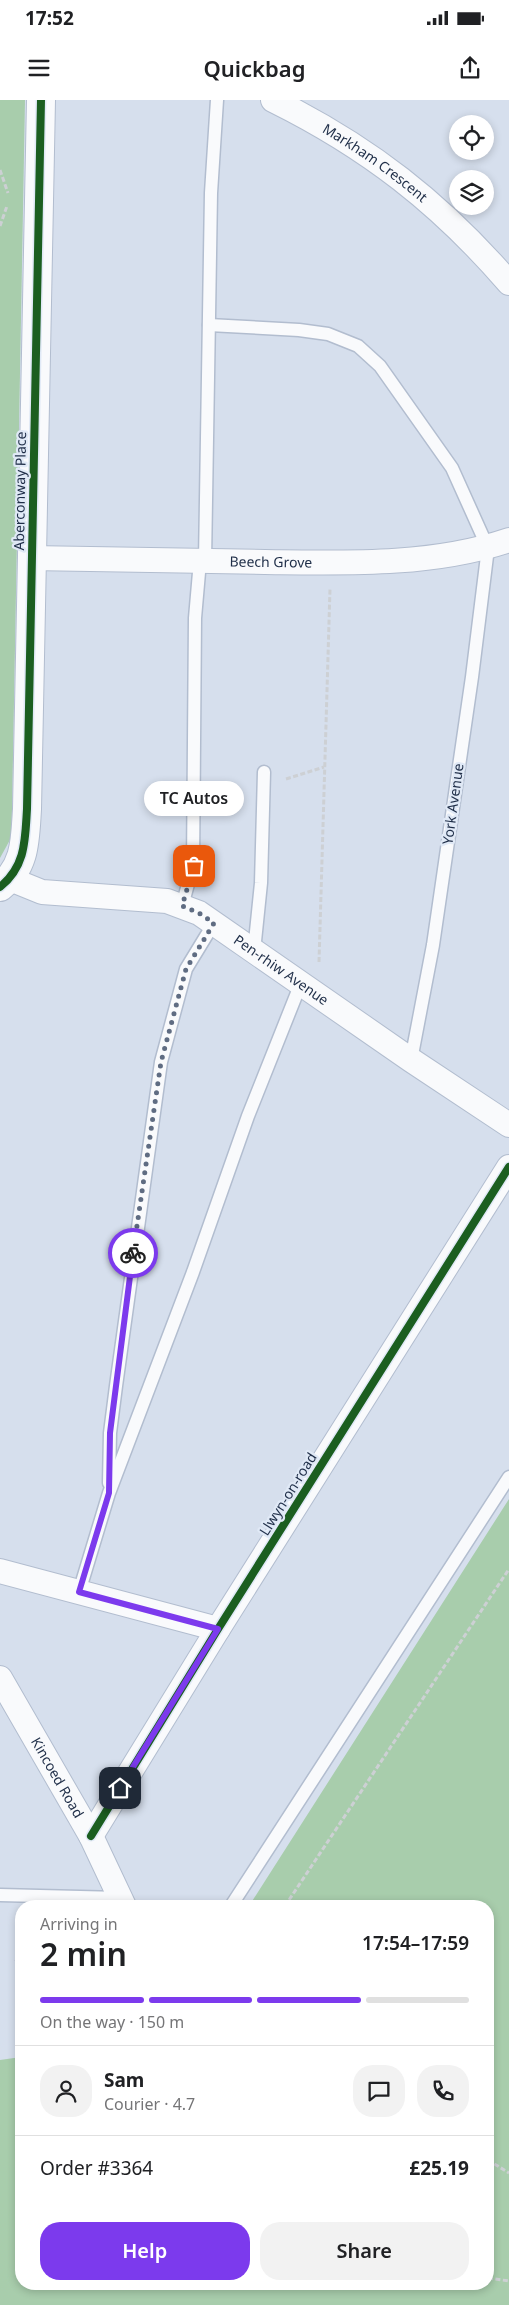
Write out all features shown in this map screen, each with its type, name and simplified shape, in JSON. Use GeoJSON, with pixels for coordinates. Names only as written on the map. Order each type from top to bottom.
{"type":"FeatureCollection","features":[{"type":"Feature","properties":{"kind":"street","name":"Aberconway Place"},"geometry":{"type":"LineString","coordinates":[[5,883],[18,868],[25,843],[41,100]]}},
{"type":"Feature","properties":{"kind":"street","name":"Markham Crescent"},"geometry":{"type":"LineString","coordinates":[[273,100],[318,122],[387,167],[436,206],[484,254],[509,283]]}},
{"type":"Feature","properties":{"kind":"street","name":"Beech Grove"},"geometry":{"type":"LineString","coordinates":[[30,558],[331,562],[411,560],[498,544]]}},
{"type":"Feature","properties":{"kind":"street","name":"Pen-rhiw Avenue"},"geometry":{"type":"LineString","coordinates":[[5,883],[42,892],[168,901],[199,913],[411,1060],[509,1125]]}},
{"type":"Feature","properties":{"kind":"street","name":"Llwyn-on-road"},"geometry":{"type":"LineString","coordinates":[[91,1836],[218,1629],[509,1167]]}},
{"type":"Feature","properties":{"kind":"street"},"geometry":{"type":"LineString","coordinates":[[0,1572],[218,1629]]}},
{"type":"Feature","properties":{"kind":"street","name":"Kincoed Road"},"geometry":{"type":"LineString","coordinates":[[0,1678],[91,1836],[121,1900]]}},
{"type":"Feature","properties":{"kind":"lane"},"geometry":{"type":"LineString","coordinates":[[182,906],[194,866],[195,618],[203,561],[211,193],[217,100]]}},
{"type":"Feature","properties":{"kind":"lane"},"geometry":{"type":"LineString","coordinates":[[209,325],[299,330],[328,334],[358,346],[385,373],[452,468],[498,544]]}},
{"type":"Feature","properties":{"kind":"lane","name":"York Avenue"},"geometry":{"type":"LineString","coordinates":[[411,1060],[434,936],[472,677],[498,544]]}},
{"type":"Feature","properties":{"kind":"lane"},"geometry":{"type":"LineString","coordinates":[[254,951],[262,883],[264,772]]}},
{"type":"Feature","properties":{"kind":"lane"},"geometry":{"type":"LineString","coordinates":[[109,1493],[110,1433],[161,1062],[186,969],[214,923]]}},
{"type":"Feature","properties":{"kind":"lane"},"geometry":{"type":"LineString","coordinates":[[79,1592],[109,1493],[193,1272],[248,1116],[310,989]]}},
{"type":"Feature","properties":{"kind":"lane"},"geometry":{"type":"LineString","coordinates":[[236,1900],[509,1477]]}},
{"type":"Feature","properties":{"kind":"lane"},"geometry":{"type":"LineString","coordinates":[[0,1895],[87,1900]]}},
{"type":"Feature","properties":{"kind":"path"},"geometry":{"type":"LineString","coordinates":[[0,170],[10,199],[0,226]]}},
{"type":"Feature","properties":{"kind":"path"},"geometry":{"type":"LineString","coordinates":[[310,989],[324,767],[331,562]]}},
{"type":"Feature","properties":{"kind":"path"},"geometry":{"type":"LineString","coordinates":[[264,785],[324,767]]}},
{"type":"Feature","properties":{"kind":"path"},"geometry":{"type":"LineString","coordinates":[[288,1900],[509,1569]]}},
{"type":"Feature","properties":{"kind":"path"},"geometry":{"type":"LineString","coordinates":[[494,2164],[509,2173]]}},
{"type":"Feature","properties":{"kind":"path"},"geometry":{"type":"LineString","coordinates":[[494,2279],[509,2281]]}},
{"type":"Feature","properties":{"kind":"green space"},"geometry":{"type":"Polygon","coordinates":[[[0,100],[25,100],[12,810],[11,838],[0,858],[0,100]]]}},
{"type":"Feature","properties":{"kind":"green space"},"geometry":{"type":"Polygon","coordinates":[[[509,1499],[509,2305],[0,2305],[0,2060],[15,2058],[15,2290],[494,2290],[494,1900],[253,1900],[509,1499]]]}},
{"type":"Feature","properties":{"kind":"cycle path"},"geometry":{"type":"LineString","coordinates":[[0,887],[9,879],[19,861],[24,842],[27,809],[41,100]]}},
{"type":"Feature","properties":{"kind":"cycle path"},"geometry":{"type":"LineString","coordinates":[[91,1836],[218,1629],[509,1167]]}},
{"type":"Feature","properties":{"kind":"way so far"},"geometry":{"type":"LineString","coordinates":[[133,1253],[161,1062],[186,969],[214,923],[199,913],[182,906],[194,866]]}},
{"type":"Feature","properties":{"kind":"place","name":"TC Autos"},"geometry":{"type":"Point","coordinates":[194,866]}},
{"type":"Feature","properties":{"kind":"route"},"geometry":{"type":"LineString","coordinates":[[120,1788],[218,1629],[79,1592],[109,1493],[110,1433],[133,1253]]}}]}
